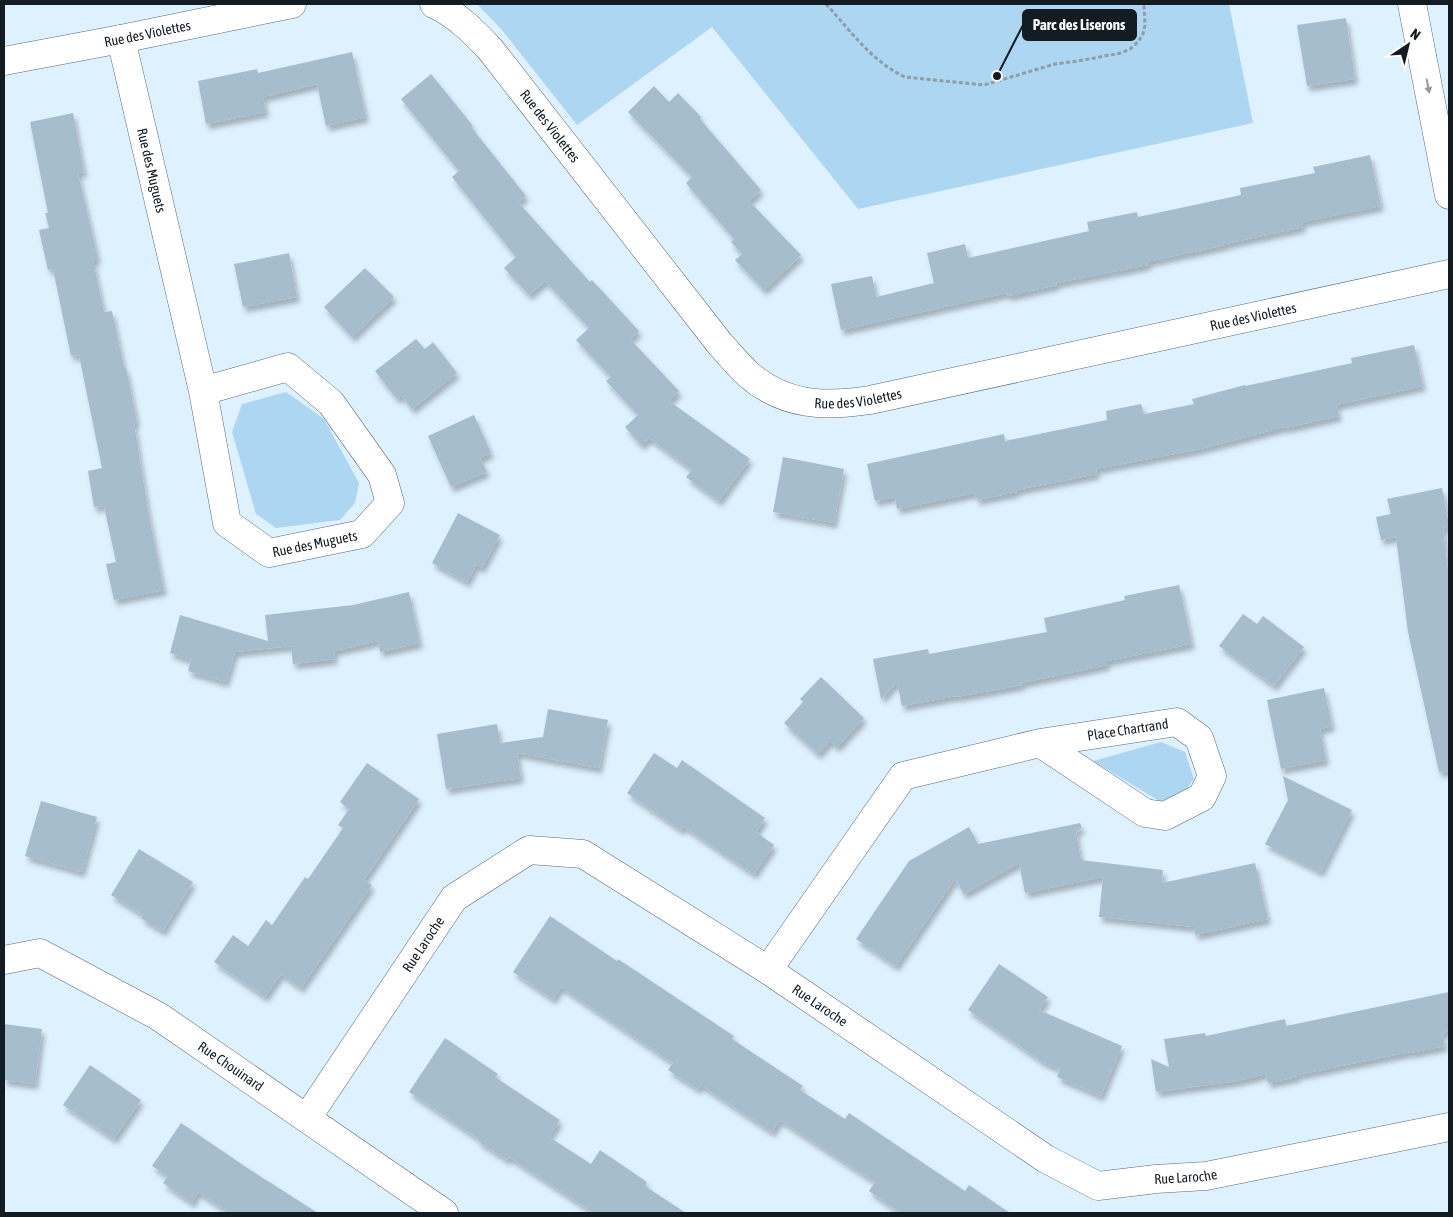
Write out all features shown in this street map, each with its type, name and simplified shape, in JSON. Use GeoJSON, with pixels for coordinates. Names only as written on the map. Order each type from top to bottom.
{"type":"FeatureCollection","features":[{"type":"Feature","properties":{"kind":"street","name":"Rue des Violettes"},"geometry":{"type":"LineString","coordinates":[[4,60],[121,39],[292,4]]}},
{"type":"Feature","properties":{"kind":"street","name":"Rue des Violettes"},"geometry":{"type":"LineString","coordinates":[[434,4],[450,12],[490,49],[714,336],[748,374],[774,392],[803,402],[836,404],[870,400],[1449,274]]}},
{"type":"Feature","properties":{"kind":"street"},"geometry":{"type":"LineString","coordinates":[[1412,4],[1449,195]]}},
{"type":"Feature","properties":{"kind":"street","name":"Rue des Muguets"},"geometry":{"type":"LineString","coordinates":[[121,39],[202,390],[227,523],[269,553],[362,534],[390,503],[382,475],[331,403],[288,367],[202,390]]}},
{"type":"Feature","properties":{"kind":"street","name":"Place Chartrand"},"geometry":{"type":"LineString","coordinates":[[768,970],[903,776],[1040,743],[1177,722],[1199,738],[1212,776],[1202,797],[1165,816],[1145,813],[1040,743]]}},
{"type":"Feature","properties":{"kind":"street","name":"Rue Laroche"},"geometry":{"type":"LineString","coordinates":[[307,1118],[454,898],[529,850],[583,854],[768,970],[1046,1159],[1098,1186],[1156,1179],[1206,1176],[1449,1127]]}},
{"type":"Feature","properties":{"kind":"street","name":"Rue Chouinard"},"geometry":{"type":"LineString","coordinates":[[4,960],[40,953],[158,1016],[444,1213]]}},
{"type":"Feature","properties":{"kind":"path"},"geometry":{"type":"LineString","coordinates":[[826,4],[871,54],[894,72],[904,77],[984,85],[1055,64],[1121,53],[1138,42],[1143,34],[1145,25],[1144,4]]}},
{"type":"Feature","properties":{"kind":"shaded area"},"geometry":{"type":"Polygon","coordinates":[[[477,4],[1229,4],[1253,123],[858,209],[712,27],[577,125],[501,29],[477,4]]]}},
{"type":"Feature","properties":{"kind":"shaded area"},"geometry":{"type":"Polygon","coordinates":[[[286,392],[324,419],[359,483],[355,503],[340,520],[276,528],[256,514],[232,432],[242,404],[286,392]]]}},
{"type":"Feature","properties":{"kind":"shaded area"},"geometry":{"type":"Polygon","coordinates":[[[1161,742],[1185,752],[1194,779],[1183,793],[1161,802],[1093,761],[1161,742]]]}},
{"type":"Feature","properties":{"kind":"building"},"geometry":{"type":"Polygon","coordinates":[[[1346,18],[1355,79],[1307,86],[1297,25],[1346,18]]]}},
{"type":"Feature","properties":{"kind":"building"},"geometry":{"type":"Polygon","coordinates":[[[352,52],[366,117],[326,126],[317,84],[263,97],[266,112],[206,124],[198,81],[257,69],[258,73],[352,52]]]}},
{"type":"Feature","properties":{"kind":"building"},"geometry":{"type":"Polygon","coordinates":[[[431,74],[526,196],[518,202],[590,282],[592,280],[639,331],[630,339],[679,391],[669,401],[750,459],[719,501],[686,477],[692,470],[649,438],[641,445],[625,427],[638,415],[606,381],[611,377],[576,340],[589,328],[545,281],[529,295],[504,268],[516,257],[452,177],[459,171],[401,99],[431,74]]]}},
{"type":"Feature","properties":{"kind":"building"},"geometry":{"type":"Polygon","coordinates":[[[654,86],[669,102],[678,93],[701,117],[700,119],[761,190],[749,201],[801,255],[764,290],[735,260],[742,254],[731,242],[734,239],[686,183],[692,177],[628,112],[654,86]]]}},
{"type":"Feature","properties":{"kind":"building"},"geometry":{"type":"Polygon","coordinates":[[[73,113],[84,172],[78,173],[98,259],[93,260],[104,312],[112,311],[124,368],[126,368],[137,422],[134,423],[149,516],[164,590],[114,600],[106,564],[116,562],[104,506],[94,507],[88,471],[102,468],[79,355],[71,356],[53,269],[48,270],[39,230],[49,228],[45,213],[48,213],[30,122],[73,113]]]}},
{"type":"Feature","properties":{"kind":"building"},"geometry":{"type":"Polygon","coordinates":[[[1370,155],[1381,206],[1302,222],[1303,227],[1147,262],[1148,265],[1056,283],[1057,285],[1008,296],[1007,293],[841,330],[831,284],[872,276],[876,297],[934,283],[927,253],[965,244],[968,258],[1089,231],[1087,222],[1137,212],[1138,217],[1241,195],[1240,188],[1315,173],[1313,167],[1370,155]]]}},
{"type":"Feature","properties":{"kind":"building"},"geometry":{"type":"Polygon","coordinates":[[[289,253],[297,297],[243,307],[234,264],[289,253]]]}},
{"type":"Feature","properties":{"kind":"building"},"geometry":{"type":"Polygon","coordinates":[[[365,268],[394,297],[352,337],[324,307],[365,268]]]}},
{"type":"Feature","properties":{"kind":"building"},"geometry":{"type":"Polygon","coordinates":[[[416,339],[425,349],[433,342],[457,373],[412,409],[401,395],[397,399],[375,371],[416,339]]]}},
{"type":"Feature","properties":{"kind":"building"},"geometry":{"type":"Polygon","coordinates":[[[1414,345],[1423,386],[1336,405],[1339,416],[1284,427],[1200,449],[1096,469],[1097,474],[1016,490],[1017,492],[977,500],[975,493],[897,509],[895,497],[875,501],[867,464],[1004,434],[1005,441],[1107,420],[1106,411],[1141,404],[1144,414],[1194,404],[1192,399],[1245,385],[1352,363],[1351,358],[1414,345]]]}},
{"type":"Feature","properties":{"kind":"building"},"geometry":{"type":"Polygon","coordinates":[[[474,415],[491,453],[480,458],[487,472],[451,487],[428,436],[474,415]]]}},
{"type":"Feature","properties":{"kind":"building"},"geometry":{"type":"Polygon","coordinates":[[[783,457],[844,469],[834,523],[773,512],[783,457]]]}},
{"type":"Feature","properties":{"kind":"building"},"geometry":{"type":"Polygon","coordinates":[[[1442,488],[1449,525],[1443,528],[1449,578],[1449,771],[1439,772],[1408,632],[1396,537],[1381,540],[1376,517],[1391,514],[1387,499],[1442,488]]]}},
{"type":"Feature","properties":{"kind":"building"},"geometry":{"type":"Polygon","coordinates":[[[458,513],[500,535],[482,568],[476,565],[467,582],[432,563],[458,513]]]}},
{"type":"Feature","properties":{"kind":"building"},"geometry":{"type":"Polygon","coordinates":[[[1179,585],[1192,644],[1107,661],[1107,665],[1021,683],[1022,685],[902,706],[897,682],[881,699],[873,659],[928,649],[929,654],[1047,632],[1044,618],[1125,600],[1124,596],[1179,585]]]}},
{"type":"Feature","properties":{"kind":"building"},"geometry":{"type":"Polygon","coordinates":[[[409,592],[420,643],[380,652],[378,641],[334,651],[335,659],[293,664],[291,646],[235,652],[226,682],[188,671],[191,660],[170,653],[180,615],[268,641],[265,615],[353,605],[409,592]]]}},
{"type":"Feature","properties":{"kind":"building"},"geometry":{"type":"Polygon","coordinates":[[[1243,614],[1257,624],[1263,616],[1304,647],[1274,686],[1219,646],[1243,614]]]}},
{"type":"Feature","properties":{"kind":"building"},"geometry":{"type":"Polygon","coordinates":[[[821,677],[864,718],[837,747],[830,741],[818,754],[784,723],[803,702],[800,699],[821,677]]]}},
{"type":"Feature","properties":{"kind":"building"},"geometry":{"type":"Polygon","coordinates":[[[1324,688],[1332,726],[1320,729],[1326,760],[1281,769],[1267,700],[1324,688]]]}},
{"type":"Feature","properties":{"kind":"building"},"geometry":{"type":"Polygon","coordinates":[[[548,709],[608,720],[599,768],[517,753],[521,778],[446,789],[437,734],[497,724],[500,743],[543,737],[548,709]]]}},
{"type":"Feature","properties":{"kind":"building"},"geometry":{"type":"Polygon","coordinates":[[[654,753],[677,768],[682,760],[765,818],[756,832],[774,845],[754,874],[683,826],[681,830],[627,793],[654,753]]]}},
{"type":"Feature","properties":{"kind":"building"},"geometry":{"type":"Polygon","coordinates":[[[367,763],[419,799],[364,880],[372,885],[301,988],[281,974],[265,997],[214,962],[233,935],[248,946],[266,920],[272,925],[305,877],[308,879],[343,828],[338,825],[349,809],[340,802],[367,763]]]}},
{"type":"Feature","properties":{"kind":"building"},"geometry":{"type":"Polygon","coordinates":[[[1283,776],[1352,810],[1321,872],[1265,844],[1288,800],[1283,776]]]}},
{"type":"Feature","properties":{"kind":"building"},"geometry":{"type":"Polygon","coordinates":[[[41,801],[97,817],[82,872],[25,856],[41,801]]]}},
{"type":"Feature","properties":{"kind":"building"},"geometry":{"type":"Polygon","coordinates":[[[1080,823],[1082,828],[1076,832],[1081,860],[1163,870],[1162,883],[1255,863],[1268,919],[1195,935],[1194,927],[1099,917],[1103,877],[1025,893],[1019,863],[964,894],[955,879],[896,966],[856,939],[909,861],[969,827],[978,844],[1080,823]]]}},
{"type":"Feature","properties":{"kind":"building"},"geometry":{"type":"Polygon","coordinates":[[[139,849],[193,882],[163,931],[141,918],[143,915],[111,895],[139,849]]]}},
{"type":"Feature","properties":{"kind":"building"},"geometry":{"type":"Polygon","coordinates":[[[550,916],[734,1036],[732,1039],[803,1086],[800,1090],[845,1119],[849,1113],[965,1191],[969,1185],[1010,1213],[901,1213],[869,1191],[875,1182],[780,1120],[772,1132],[701,1085],[698,1089],[668,1070],[673,1063],[561,987],[553,999],[513,972],[550,916]]]}},
{"type":"Feature","properties":{"kind":"building"},"geometry":{"type":"Polygon","coordinates":[[[999,964],[1048,997],[1039,1010],[1122,1046],[1101,1096],[1057,1077],[1060,1069],[1043,1062],[968,1010],[999,964]]]}},
{"type":"Feature","properties":{"kind":"building"},"geometry":{"type":"Polygon","coordinates":[[[1449,992],[1449,1031],[1442,1033],[1445,1046],[1297,1075],[1297,1077],[1268,1083],[1266,1074],[1237,1081],[1156,1092],[1151,1059],[1169,1067],[1164,1039],[1205,1033],[1206,1036],[1285,1019],[1286,1026],[1449,992]]]}},
{"type":"Feature","properties":{"kind":"building"},"geometry":{"type":"Polygon","coordinates":[[[4,1024],[42,1029],[35,1084],[4,1080],[4,1024]]]}},
{"type":"Feature","properties":{"kind":"building"},"geometry":{"type":"Polygon","coordinates":[[[445,1038],[498,1074],[495,1077],[560,1120],[549,1137],[591,1164],[600,1150],[647,1182],[645,1186],[686,1213],[594,1213],[509,1157],[507,1160],[409,1092],[445,1038]]]}},
{"type":"Feature","properties":{"kind":"building"},"geometry":{"type":"Polygon","coordinates":[[[90,1065],[141,1100],[114,1139],[63,1105],[90,1065]]]}},
{"type":"Feature","properties":{"kind":"building"},"geometry":{"type":"Polygon","coordinates":[[[181,1123],[318,1213],[230,1213],[198,1192],[192,1203],[163,1183],[168,1176],[152,1166],[181,1123]]]}},
{"type":"Feature","properties":{"kind":"place","name":"Parc des Liserons"},"geometry":{"type":"Point","coordinates":[997,76]}}]}
